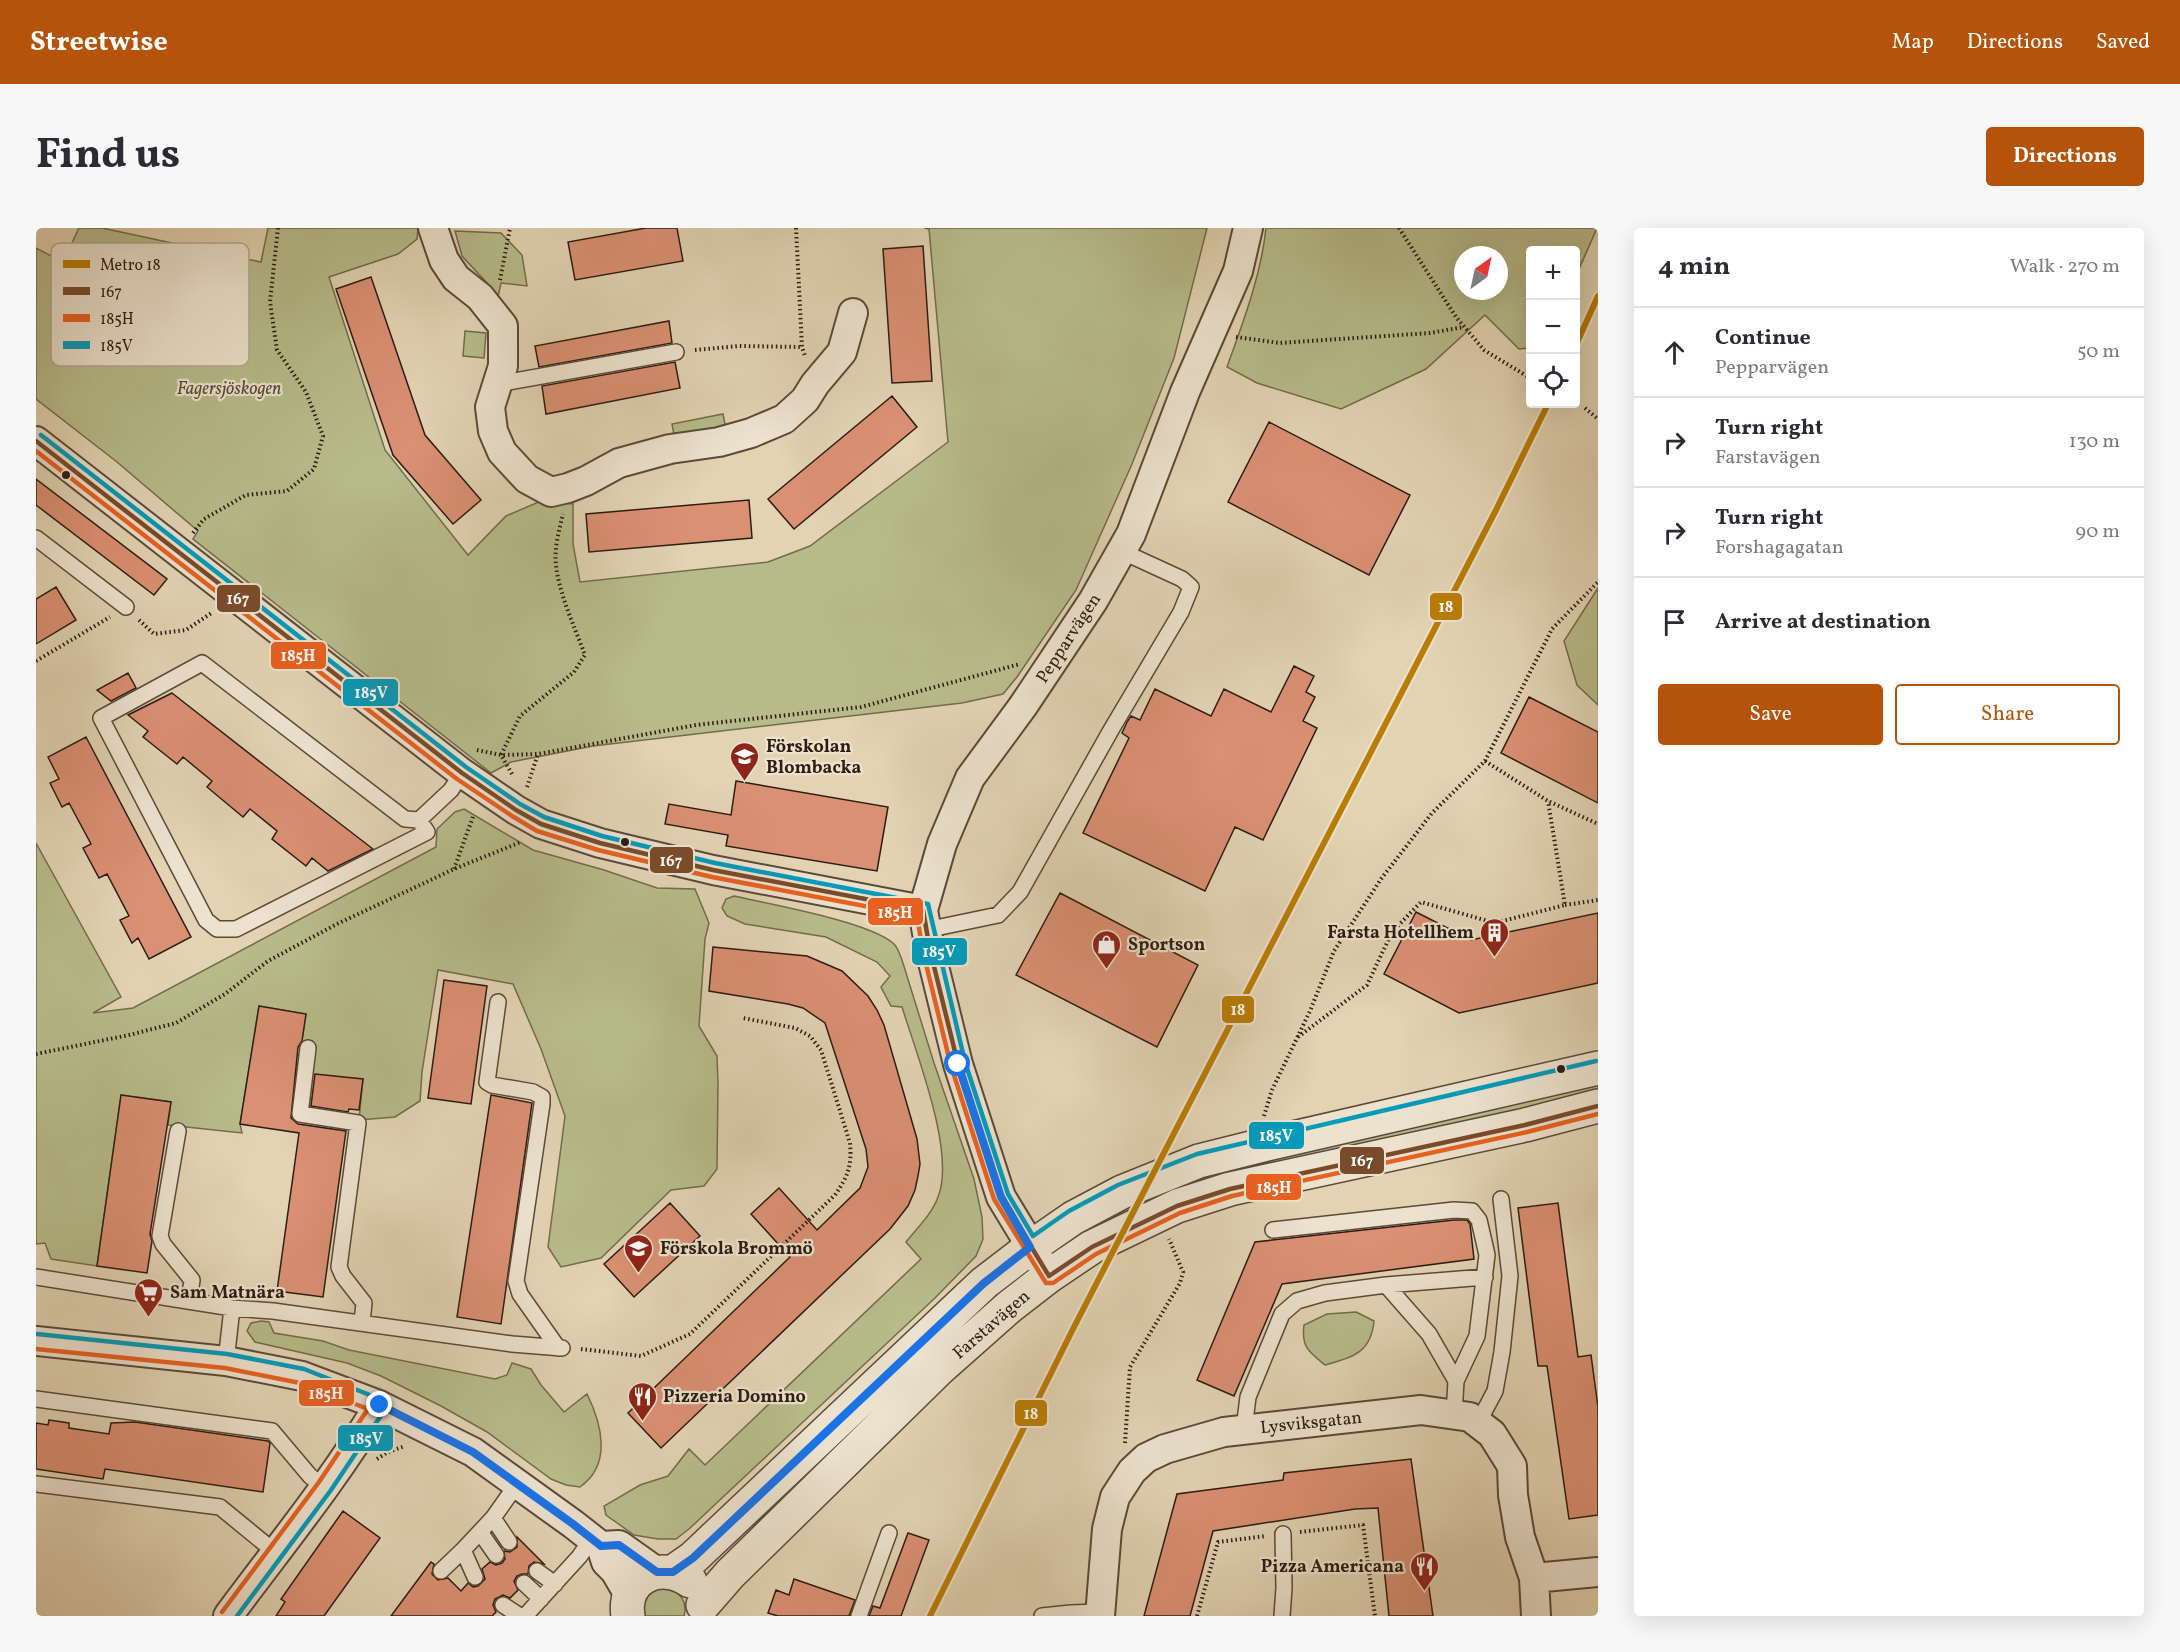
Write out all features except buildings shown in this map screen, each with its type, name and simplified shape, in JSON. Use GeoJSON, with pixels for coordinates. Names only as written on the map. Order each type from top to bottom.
{"type":"FeatureCollection","features":[{"type":"Feature","properties":{"kind":"street"},"geometry":{"type":"LineString","coordinates":[[433,228],[444,260],[456,278],[480,297],[503,326],[502,366],[490,407],[493,431],[502,452],[527,479],[551,492],[568,488],[619,463],[670,449],[719,442],[751,433],[784,419],[805,400],[815,384],[842,352],[854,313]]}},
{"type":"Feature","properties":{"kind":"street","name":"Pepparvägen"},"geometry":{"type":"LineString","coordinates":[[1049,1276],[1001,1197],[958,1064],[925,920],[942,844],[970,778],[1023,706],[1093,601],[1131,534],[1185,392],[1238,271],[1248,228]]}},
{"type":"Feature","properties":{"kind":"street"},"geometry":{"type":"LineString","coordinates":[[36,441],[235,597],[467,761],[516,810],[541,824],[600,843],[925,920]]}},
{"type":"Feature","properties":{"kind":"street","name":"Farstavägen"},"geometry":{"type":"LineString","coordinates":[[626,1609],[642,1579],[665,1572],[693,1558],[984,1283],[1030,1247],[1073,1218],[1122,1192],[1199,1161],[1598,1068]]}},
{"type":"Feature","properties":{"kind":"street","name":"Farstavägen"},"geometry":{"type":"LineString","coordinates":[[702,1611],[730,1574],[939,1369],[1009,1307],[1049,1276],[1092,1248],[1166,1212],[1230,1189],[1525,1125],[1598,1106]]}},
{"type":"Feature","properties":{"kind":"street"},"geometry":{"type":"LineString","coordinates":[[36,1341],[226,1362],[302,1376],[380,1405],[473,1452],[596,1543],[606,1562],[615,1571],[626,1609]]}},
{"type":"Feature","properties":{"kind":"street"},"geometry":{"type":"LineString","coordinates":[[228,1616],[362,1435],[380,1405]]}},
{"type":"Feature","properties":{"kind":"street","name":"Lysviksgatan"},"geometry":{"type":"LineString","coordinates":[[1100,1614],[1107,1529],[1115,1497],[1130,1473],[1146,1458],[1165,1449],[1224,1432],[1244,1429],[1421,1410],[1466,1419]]}},
{"type":"Feature","properties":{"kind":"street"},"geometry":{"type":"LineString","coordinates":[[1466,1419],[1492,1434],[1512,1467],[1513,1495],[1520,1537],[1534,1578],[1536,1616]]}},
{"type":"Feature","properties":{"kind":"street"},"geometry":{"type":"LineString","coordinates":[[596,1543],[619,1545],[665,1572]]}},
{"type":"Feature","properties":{"kind":"street","name":"Farstavägen"},"geometry":{"type":"LineString","coordinates":[[665,1572],[691,1582],[699,1592],[702,1611]]}},
{"type":"Feature","properties":{"kind":"street"},"geometry":{"type":"LineString","coordinates":[[1534,1578],[1598,1572]]}},
{"type":"Feature","properties":{"kind":"lane"},"geometry":{"type":"LineString","coordinates":[[497,384],[676,352]]}},
{"type":"Feature","properties":{"kind":"lane"},"geometry":{"type":"LineString","coordinates":[[36,538],[126,607]]}},
{"type":"Feature","properties":{"kind":"lane"},"geometry":{"type":"LineString","coordinates":[[925,920],[998,915],[1020,892],[1111,730],[1181,612],[1191,587],[1182,579],[1121,551]]}},
{"type":"Feature","properties":{"kind":"lane"},"geometry":{"type":"LineString","coordinates":[[419,820],[427,832],[236,929],[217,929],[206,920],[100,718],[202,663],[405,819],[419,820],[451,790],[467,761]]}},
{"type":"Feature","properties":{"kind":"lane"},"geometry":{"type":"LineString","coordinates":[[498,1002],[487,1083],[533,1092],[542,1097],[516,1281],[520,1294],[560,1348]]}},
{"type":"Feature","properties":{"kind":"lane"},"geometry":{"type":"LineString","coordinates":[[308,1048],[300,1114],[358,1123],[339,1267],[343,1276],[364,1303],[362,1322]]}},
{"type":"Feature","properties":{"kind":"lane"},"geometry":{"type":"LineString","coordinates":[[178,1131],[160,1236],[163,1244],[192,1280],[189,1301]]}},
{"type":"Feature","properties":{"kind":"lane"},"geometry":{"type":"LineString","coordinates":[[1386,1286],[1429,1334],[1456,1381],[1466,1419],[1495,1391],[1502,1352],[1510,1276],[1501,1199]]}},
{"type":"Feature","properties":{"kind":"lane"},"geometry":{"type":"LineString","coordinates":[[1273,1230],[1454,1210],[1472,1211],[1479,1220],[1487,1256],[1477,1336],[1456,1381]]}},
{"type":"Feature","properties":{"kind":"lane"},"geometry":{"type":"LineString","coordinates":[[36,1277],[232,1308],[273,1311],[512,1344],[560,1348]]}},
{"type":"Feature","properties":{"kind":"lane"},"geometry":{"type":"LineString","coordinates":[[1244,1429],[1248,1397],[1282,1314],[1297,1301],[1325,1293],[1485,1277]]}},
{"type":"Feature","properties":{"kind":"lane"},"geometry":{"type":"LineString","coordinates":[[226,1362],[232,1308]]}},
{"type":"Feature","properties":{"kind":"lane"},"geometry":{"type":"LineString","coordinates":[[36,1399],[272,1431],[310,1476],[324,1487]]}},
{"type":"Feature","properties":{"kind":"lane"},"geometry":{"type":"LineString","coordinates":[[36,1484],[220,1507],[276,1552]]}},
{"type":"Feature","properties":{"kind":"lane"},"geometry":{"type":"LineString","coordinates":[[441,1571],[493,1518],[517,1484]]}},
{"type":"Feature","properties":{"kind":"lane"},"geometry":{"type":"LineString","coordinates":[[493,1518],[509,1542]]}},
{"type":"Feature","properties":{"kind":"lane"},"geometry":{"type":"LineString","coordinates":[[480,1532],[496,1555]]}},
{"type":"Feature","properties":{"kind":"lane"},"geometry":{"type":"LineString","coordinates":[[859,1616],[889,1533]]}},
{"type":"Feature","properties":{"kind":"lane"},"geometry":{"type":"LineString","coordinates":[[1282,1616],[1283,1534]]}},
{"type":"Feature","properties":{"kind":"lane"},"geometry":{"type":"LineString","coordinates":[[525,1616],[596,1543]]}},
{"type":"Feature","properties":{"kind":"lane"},"geometry":{"type":"LineString","coordinates":[[463,1550],[475,1577]]}},
{"type":"Feature","properties":{"kind":"lane"},"geometry":{"type":"LineString","coordinates":[[537,1571],[555,1584]]}},
{"type":"Feature","properties":{"kind":"lane"},"geometry":{"type":"LineString","coordinates":[[524,1583],[541,1599]]}},
{"type":"Feature","properties":{"kind":"lane"},"geometry":{"type":"LineString","coordinates":[[502,1605],[520,1616]]}},
{"type":"Feature","properties":{"kind":"lane"},"geometry":{"type":"LineString","coordinates":[[1042,1616],[1071,1613],[1100,1614]]}},
{"type":"Feature","properties":{"kind":"path"},"geometry":{"type":"LineString","coordinates":[[179,554],[204,519],[246,495],[287,491],[314,469],[323,436],[306,392],[277,350],[270,302],[279,228]]}},
{"type":"Feature","properties":{"kind":"path"},"geometry":{"type":"LineString","coordinates":[[492,311],[505,261],[510,228]]}},
{"type":"Feature","properties":{"kind":"path"},"geometry":{"type":"LineString","coordinates":[[796,228],[802,347],[815,384]]}},
{"type":"Feature","properties":{"kind":"path"},"geometry":{"type":"LineString","coordinates":[[1399,228],[1464,327],[1484,350],[1526,376]]}},
{"type":"Feature","properties":{"kind":"path"},"geometry":{"type":"LineString","coordinates":[[1212,330],[1247,340],[1280,344],[1430,333],[1464,327]]}},
{"type":"Feature","properties":{"kind":"path"},"geometry":{"type":"LineString","coordinates":[[676,352],[739,346],[802,347]]}},
{"type":"Feature","properties":{"kind":"path"},"geometry":{"type":"LineString","coordinates":[[1586,408],[1598,419]]}},
{"type":"Feature","properties":{"kind":"path"},"geometry":{"type":"LineString","coordinates":[[501,755],[520,716],[574,672],[585,655],[565,600],[556,565],[557,543],[568,488]]}},
{"type":"Feature","properties":{"kind":"path"},"geometry":{"type":"LineString","coordinates":[[1262,1121],[1272,1090],[1310,1011],[1335,951],[1381,879],[1432,813],[1485,761],[1552,629],[1598,582]]}},
{"type":"Feature","properties":{"kind":"path"},"geometry":{"type":"LineString","coordinates":[[36,661],[126,607],[154,634],[186,630],[235,597]]}},
{"type":"Feature","properties":{"kind":"path"},"geometry":{"type":"LineString","coordinates":[[467,761],[501,755],[537,754],[696,725],[861,706],[1057,655]]}},
{"type":"Feature","properties":{"kind":"path"},"geometry":{"type":"LineString","coordinates":[[524,796],[537,754]]}},
{"type":"Feature","properties":{"kind":"path"},"geometry":{"type":"LineString","coordinates":[[501,755],[513,776]]}},
{"type":"Feature","properties":{"kind":"path"},"geometry":{"type":"LineString","coordinates":[[1485,761],[1548,801],[1598,824]]}},
{"type":"Feature","properties":{"kind":"path"},"geometry":{"type":"LineString","coordinates":[[1548,801],[1565,905]]}},
{"type":"Feature","properties":{"kind":"path"},"geometry":{"type":"LineString","coordinates":[[454,869],[476,808]]}},
{"type":"Feature","properties":{"kind":"path"},"geometry":{"type":"LineString","coordinates":[[36,1054],[176,1023],[225,994],[268,961],[337,924],[454,869],[528,840],[541,824]]}},
{"type":"Feature","properties":{"kind":"path"},"geometry":{"type":"LineString","coordinates":[[1295,1039],[1367,985],[1392,932],[1421,902],[1495,923],[1565,905],[1598,900]]}},
{"type":"Feature","properties":{"kind":"path"},"geometry":{"type":"LineString","coordinates":[[560,1348],[641,1356],[690,1334],[835,1195],[847,1177],[851,1159],[850,1143],[821,1050],[810,1036],[795,1028],[743,1018]]}},
{"type":"Feature","properties":{"kind":"path"},"geometry":{"type":"LineString","coordinates":[[1130,1473],[1124,1438],[1130,1367],[1180,1283],[1183,1272],[1165,1230]]}},
{"type":"Feature","properties":{"kind":"path"},"geometry":{"type":"LineString","coordinates":[[374,1461],[388,1452],[414,1444]]}},
{"type":"Feature","properties":{"kind":"path"},"geometry":{"type":"LineString","coordinates":[[1197,1616],[1218,1542],[1363,1525],[1375,1616]]}},
{"type":"Feature","properties":{"kind":"green space","name":"Fagersjöskogen"},"geometry":{"type":"Polygon","coordinates":[[[79,228],[102,228],[172,243],[72,243],[79,228]]]}},
{"type":"Feature","properties":{"kind":"green space","name":"Fagersjöskogen"},"geometry":{"type":"Polygon","coordinates":[[[268,228],[418,228],[417,239],[398,254],[329,277],[385,450],[468,555],[506,516],[541,501],[573,504],[573,544],[580,582],[768,562],[810,546],[948,442],[929,229],[924,228],[1207,228],[1174,358],[1132,464],[1076,590],[1003,694],[962,703],[593,746],[511,762],[491,773],[193,539],[198,531],[117,462],[36,399],[36,248],[51,256],[51,366],[249,366],[249,259],[261,262],[268,228]]]}},
{"type":"Feature","properties":{"kind":"green space"},"geometry":{"type":"Polygon","coordinates":[[[1266,228],[1597,228],[1580,267],[1580,246],[1526,246],[1526,348],[1519,349],[1485,315],[1426,369],[1341,409],[1257,383],[1227,367],[1251,299],[1266,228]]]}},
{"type":"Feature","properties":{"kind":"green space"},"geometry":{"type":"Polygon","coordinates":[[[455,231],[501,233],[522,255],[527,286],[501,283],[498,297],[493,294],[487,283],[462,256],[455,231]]]}},
{"type":"Feature","properties":{"kind":"green space"},"geometry":{"type":"Polygon","coordinates":[[[465,331],[486,333],[484,358],[463,356],[465,331]]]}},
{"type":"Feature","properties":{"kind":"green space"},"geometry":{"type":"Polygon","coordinates":[[[723,414],[727,434],[676,445],[672,424],[723,414]]]}},
{"type":"Feature","properties":{"kind":"green space"},"geometry":{"type":"Polygon","coordinates":[[[1598,588],[1598,705],[1577,685],[1564,641],[1598,588]]]}},
{"type":"Feature","properties":{"kind":"green space"},"geometry":{"type":"Polygon","coordinates":[[[464,809],[533,850],[657,888],[695,889],[709,923],[705,939],[699,1026],[717,1056],[718,1084],[717,1169],[704,1186],[671,1190],[601,1258],[561,1267],[548,1247],[565,1116],[541,1049],[513,984],[438,970],[422,1072],[420,1101],[395,1117],[359,1120],[363,1079],[321,1106],[291,1106],[306,1014],[259,1006],[240,1124],[242,1133],[168,1125],[171,1102],[121,1095],[97,1266],[51,1259],[45,1243],[36,1244],[36,843],[121,997],[93,1013],[133,1008],[436,847],[437,829],[455,812],[464,809]]]}},
{"type":"Feature","properties":{"kind":"green space"},"geometry":{"type":"Polygon","coordinates":[[[734,896],[842,921],[864,928],[894,944],[902,960],[974,1179],[982,1217],[983,1239],[976,1256],[935,1298],[689,1529],[676,1539],[658,1539],[634,1535],[606,1515],[604,1506],[640,1485],[668,1476],[689,1449],[705,1465],[921,1259],[906,1242],[932,1209],[938,1197],[942,1178],[942,1155],[938,1130],[916,1050],[902,1007],[891,1006],[881,987],[890,976],[877,962],[826,937],[745,924],[727,916],[722,908],[726,899],[734,896]]]}},
{"type":"Feature","properties":{"kind":"green space"},"geometry":{"type":"Polygon","coordinates":[[[1598,1081],[1598,1094],[1173,1193],[1177,1181],[1598,1081]]]}},
{"type":"Feature","properties":{"kind":"green space"},"geometry":{"type":"Polygon","coordinates":[[[1356,1312],[1374,1321],[1365,1347],[1352,1356],[1325,1365],[1307,1348],[1303,1333],[1304,1325],[1327,1314],[1356,1312]]]}},
{"type":"Feature","properties":{"kind":"green space"},"geometry":{"type":"Polygon","coordinates":[[[269,1322],[274,1333],[323,1341],[349,1350],[495,1379],[507,1375],[512,1363],[531,1369],[541,1385],[564,1412],[587,1394],[600,1431],[600,1456],[597,1467],[580,1487],[551,1479],[487,1432],[381,1376],[347,1363],[255,1342],[247,1331],[251,1323],[269,1322]]]}},
{"type":"Feature","properties":{"kind":"green space"},"geometry":{"type":"Polygon","coordinates":[[[667,1587],[682,1598],[685,1606],[684,1616],[645,1616],[644,1604],[648,1596],[656,1590],[667,1587]]]}},
{"type":"Feature","properties":{"kind":"metro line","name":"18"},"geometry":{"type":"LineString","coordinates":[[1580,336],[1598,296]]}},
{"type":"Feature","properties":{"kind":"metro line","name":"18"},"geometry":{"type":"LineString","coordinates":[[930,1616],[1075,1325],[1496,510],[1546,408]]}},
{"type":"Feature","properties":{"kind":"transit line","name":"185V"},"geometry":{"type":"LineString","coordinates":[[41,435],[466,767],[520,804],[544,817],[602,836],[715,863],[928,904],[965,1062],[1008,1194],[1033,1236],[1069,1211],[1118,1185],[1197,1154],[1596,1061]]}},
{"type":"Feature","properties":{"kind":"transit line","name":"167"},"geometry":{"type":"LineString","coordinates":[[36,441],[462,773],[541,824],[600,843],[713,870],[923,910]]}},
{"type":"Feature","properties":{"kind":"transit line","name":"185H"},"geometry":{"type":"LineString","coordinates":[[36,451],[457,779],[537,831],[598,850],[712,877],[917,916],[923,952],[951,1066],[994,1199],[1046,1283],[1053,1283],[1096,1254],[1180,1213],[1232,1196],[1527,1132],[1598,1114]]}},
{"type":"Feature","properties":{"kind":"transit line","name":"167"},"geometry":{"type":"LineString","coordinates":[[923,910],[930,950],[958,1064],[1001,1197],[1049,1276],[1092,1247],[1177,1206],[1230,1189],[1525,1125],[1598,1106]]}},
{"type":"Feature","properties":{"kind":"transit line","name":"185V"},"geometry":{"type":"LineString","coordinates":[[37,1334],[227,1354],[304,1369],[385,1401],[386,1408],[331,1490],[237,1616]]}},
{"type":"Feature","properties":{"kind":"transit line","name":"185H"},"geometry":{"type":"LineString","coordinates":[[36,1349],[225,1368],[300,1383],[368,1409],[319,1482],[222,1612]]}},
{"type":"Feature","properties":{"kind":"place","name":"Förskolan Blombacka"},"geometry":{"type":"Point","coordinates":[745,782]}},
{"type":"Feature","properties":{"kind":"place","name":"Farsta Hotellhem"},"geometry":{"type":"Point","coordinates":[1495,958]}},
{"type":"Feature","properties":{"kind":"place","name":"Sportson"},"geometry":{"type":"Point","coordinates":[1107,970]}},
{"type":"Feature","properties":{"kind":"place","name":"Förskola Brommö"},"geometry":{"type":"Point","coordinates":[639,1274]}},
{"type":"Feature","properties":{"kind":"place","name":"Sam Matnära"},"geometry":{"type":"Point","coordinates":[149,1318]}},
{"type":"Feature","properties":{"kind":"place","name":"Pizzeria Domino"},"geometry":{"type":"Point","coordinates":[642,1422]}},
{"type":"Feature","properties":{"kind":"place","name":"Pizza Americana"},"geometry":{"type":"Point","coordinates":[1425,1592]}},
{"type":"Feature","properties":{"kind":"route"},"geometry":{"type":"LineString","coordinates":[[380,1405],[473,1452],[601,1546],[619,1545],[657,1572],[673,1572],[693,1558],[984,1283],[1030,1247],[1001,1197],[958,1064]]}}]}
